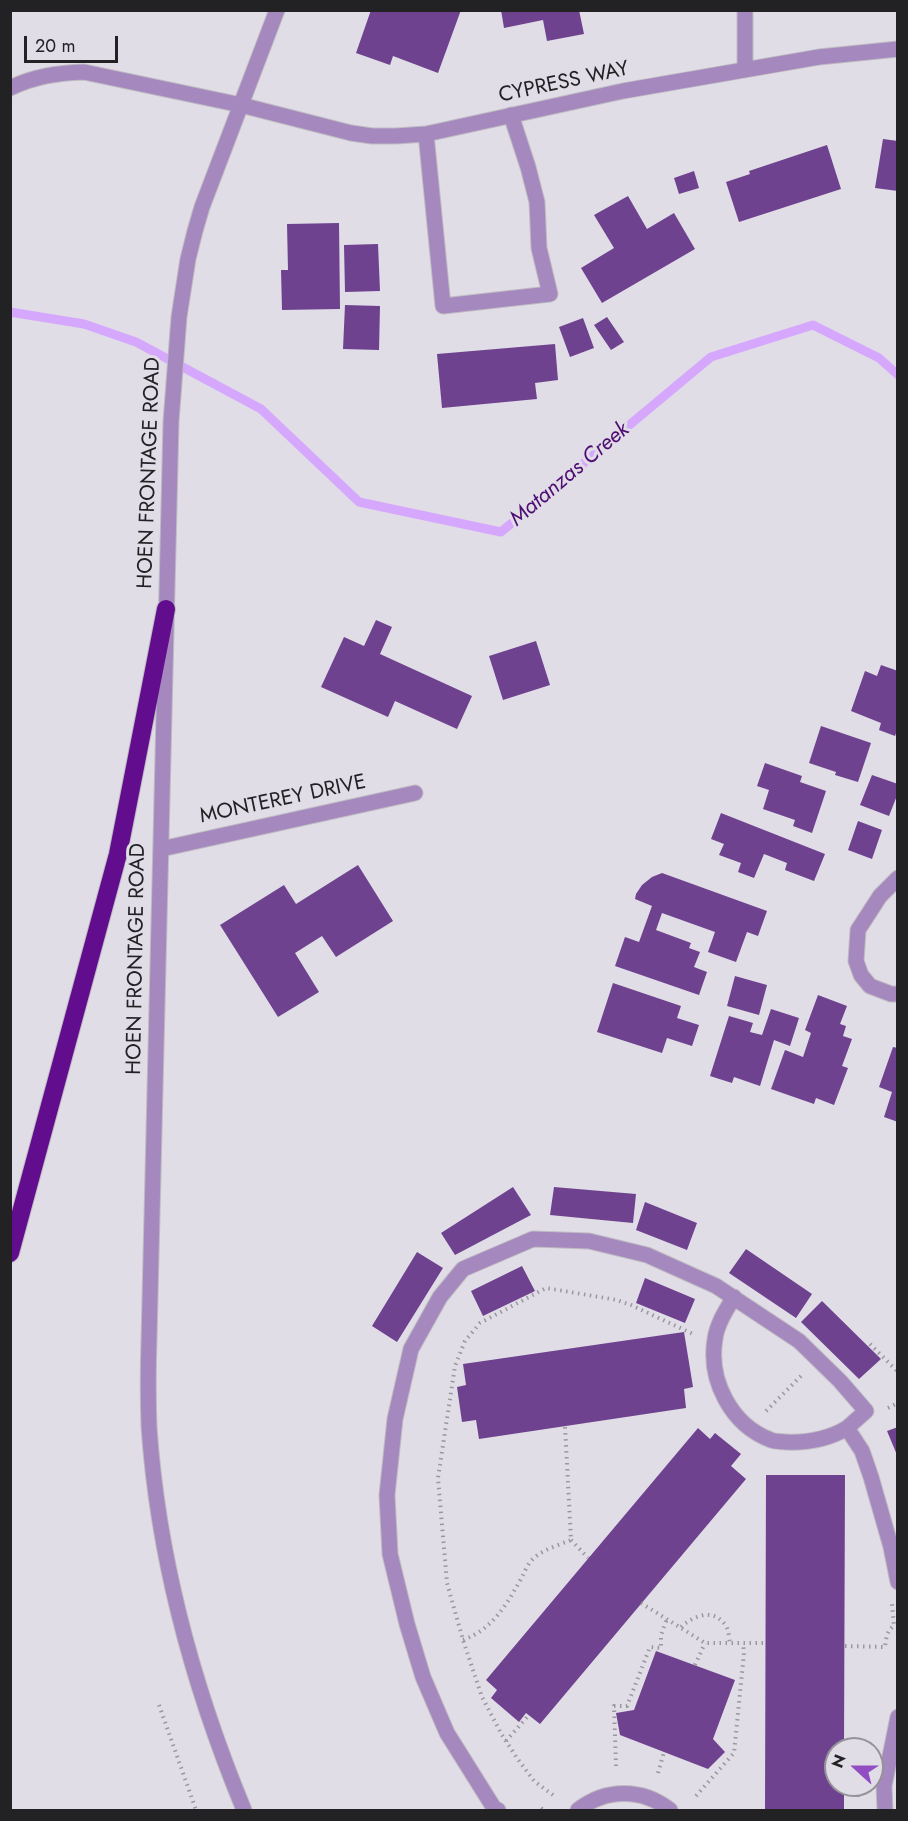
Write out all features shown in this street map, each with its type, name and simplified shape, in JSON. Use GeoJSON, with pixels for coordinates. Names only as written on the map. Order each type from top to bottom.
{"type":"FeatureCollection","features":[{"type":"Feature","properties":{"kind":"highway"},"geometry":{"type":"LineString","coordinates":[[10,1253],[118,854],[166,609]]}},
{"type":"Feature","properties":{"kind":"street","name":"HOEN FRONTAGE ROAD"},"geometry":{"type":"LineString","coordinates":[[244,1810],[208,1714],[182,1626],[159,1512],[150,1437],[149,1340],[166,609],[175,350],[188,260],[202,207],[277,10]]}},
{"type":"Feature","properties":{"kind":"street"},"geometry":{"type":"LineString","coordinates":[[744,10],[745,70]]}},
{"type":"Feature","properties":{"kind":"street","name":"CYPRESS WAY"},"geometry":{"type":"LineString","coordinates":[[10,88],[44,75],[84,72],[241,105],[351,134],[396,136],[426,134],[623,91],[819,57],[897,49]]}},
{"type":"Feature","properties":{"kind":"street"},"geometry":{"type":"LineString","coordinates":[[426,134],[443,306],[550,294],[539,248],[537,202],[511,115]]}},
{"type":"Feature","properties":{"kind":"street","name":"MONTEREY DRIVE"},"geometry":{"type":"LineString","coordinates":[[161,849],[415,793]]}},
{"type":"Feature","properties":{"kind":"street"},"geometry":{"type":"LineString","coordinates":[[897,878],[880,896],[858,930],[856,961],[861,975],[870,986],[897,994]]}},
{"type":"Feature","properties":{"kind":"street"},"geometry":{"type":"LineString","coordinates":[[498,1810],[494,1808],[447,1734],[423,1677],[390,1554],[387,1495],[394,1430],[411,1349],[440,1297],[463,1269],[533,1239],[589,1241],[647,1255],[716,1286],[799,1341],[840,1380],[866,1411],[847,1428],[821,1440],[772,1441],[749,1428],[732,1411],[720,1389],[714,1364],[715,1338],[723,1314],[734,1298]]}},
{"type":"Feature","properties":{"kind":"street"},"geometry":{"type":"LineString","coordinates":[[847,1428],[862,1451],[871,1477],[891,1547],[897,1582]]}},
{"type":"Feature","properties":{"kind":"street"},"geometry":{"type":"LineString","coordinates":[[885,1810],[884,1786],[897,1716]]}},
{"type":"Feature","properties":{"kind":"street"},"geometry":{"type":"LineString","coordinates":[[578,1810],[586,1803],[604,1796],[624,1793],[643,1795],[670,1810]]}},
{"type":"Feature","properties":{"kind":"path"},"geometry":{"type":"LineString","coordinates":[[553,1795],[534,1781],[506,1741],[482,1697],[447,1583],[438,1478],[455,1366],[465,1341],[480,1323],[546,1288],[617,1300],[695,1335]]}},
{"type":"Feature","properties":{"kind":"path"},"geometry":{"type":"LineString","coordinates":[[870,1344],[897,1372]]}},
{"type":"Feature","properties":{"kind":"path"},"geometry":{"type":"LineString","coordinates":[[763,1413],[783,1395]]}},
{"type":"Feature","properties":{"kind":"path"},"geometry":{"type":"LineString","coordinates":[[565,1426],[572,1540],[588,1558]]}},
{"type":"Feature","properties":{"kind":"path"},"geometry":{"type":"LineString","coordinates":[[463,1640],[476,1636],[492,1623],[509,1600],[532,1560],[541,1553],[572,1540]]}},
{"type":"Feature","properties":{"kind":"path"},"geometry":{"type":"LineString","coordinates":[[844,1646],[885,1647],[890,1628],[894,1626],[891,1601]]}},
{"type":"Feature","properties":{"kind":"path"},"geometry":{"type":"LineString","coordinates":[[641,1603],[705,1643],[766,1643]]}},
{"type":"Feature","properties":{"kind":"path"},"geometry":{"type":"LineString","coordinates":[[681,1628],[690,1619],[703,1614],[712,1615],[727,1628],[730,1643]]}},
{"type":"Feature","properties":{"kind":"path"},"geometry":{"type":"LineString","coordinates":[[616,1766],[614,1706],[627,1706],[651,1647],[661,1648],[661,1635],[667,1619]]}},
{"type":"Feature","properties":{"kind":"path"},"geometry":{"type":"LineString","coordinates":[[695,1665],[705,1643]]}},
{"type":"Feature","properties":{"kind":"path"},"geometry":{"type":"LineString","coordinates":[[696,1796],[734,1752],[744,1643]]}},
{"type":"Feature","properties":{"kind":"path"},"geometry":{"type":"LineString","coordinates":[[159,1705],[196,1810]]}},
{"type":"Feature","properties":{"kind":"path"},"geometry":{"type":"LineString","coordinates":[[506,1741],[529,1715]]}},
{"type":"Feature","properties":{"kind":"path"},"geometry":{"type":"LineString","coordinates":[[657,1773],[664,1752]]}},
{"type":"Feature","properties":{"kind":"building"},"geometry":{"type":"Polygon","coordinates":[[[371,10],[461,10],[438,73],[393,56],[390,65],[356,53],[371,10]]]}},
{"type":"Feature","properties":{"kind":"building"},"geometry":{"type":"Polygon","coordinates":[[[501,10],[579,10],[584,34],[547,41],[543,20],[504,28],[501,10]]]}},
{"type":"Feature","properties":{"kind":"building"},"geometry":{"type":"Polygon","coordinates":[[[883,139],[898,141],[898,191],[875,188],[883,139]]]}},
{"type":"Feature","properties":{"kind":"building"},"geometry":{"type":"Polygon","coordinates":[[[827,145],[841,189],[739,222],[726,182],[750,174],[749,171],[827,145]]]}},
{"type":"Feature","properties":{"kind":"building"},"geometry":{"type":"Polygon","coordinates":[[[694,171],[699,188],[679,194],[674,178],[694,171]]]}},
{"type":"Feature","properties":{"kind":"building"},"geometry":{"type":"Polygon","coordinates":[[[628,196],[647,229],[674,213],[695,249],[602,303],[581,268],[614,248],[594,215],[628,196]]]}},
{"type":"Feature","properties":{"kind":"building"},"geometry":{"type":"Polygon","coordinates":[[[339,223],[340,309],[282,310],[281,270],[288,270],[287,224],[339,223]]]}},
{"type":"Feature","properties":{"kind":"building"},"geometry":{"type":"Polygon","coordinates":[[[378,244],[380,291],[345,292],[344,245],[378,244]]]}},
{"type":"Feature","properties":{"kind":"building"},"geometry":{"type":"Polygon","coordinates":[[[345,305],[380,306],[379,350],[343,349],[345,305]]]}},
{"type":"Feature","properties":{"kind":"building"},"geometry":{"type":"Polygon","coordinates":[[[607,317],[624,342],[611,350],[594,325],[607,317]]]}},
{"type":"Feature","properties":{"kind":"building"},"geometry":{"type":"Polygon","coordinates":[[[583,318],[594,348],[570,357],[559,327],[583,318]]]}},
{"type":"Feature","properties":{"kind":"building"},"geometry":{"type":"Polygon","coordinates":[[[555,344],[558,380],[535,383],[537,399],[442,408],[437,354],[555,344]]]}},
{"type":"Feature","properties":{"kind":"building"},"geometry":{"type":"Polygon","coordinates":[[[376,620],[392,627],[380,654],[472,696],[457,729],[395,701],[388,717],[321,687],[344,637],[364,646],[376,620]]]}},
{"type":"Feature","properties":{"kind":"building"},"geometry":{"type":"Polygon","coordinates":[[[536,641],[550,685],[503,700],[489,656],[536,641]]]}},
{"type":"Feature","properties":{"kind":"building"},"geometry":{"type":"Polygon","coordinates":[[[881,665],[898,671],[898,728],[895,736],[879,730],[881,723],[851,711],[865,671],[877,676],[881,665]]]}},
{"type":"Feature","properties":{"kind":"building"},"geometry":{"type":"Polygon","coordinates":[[[821,726],[871,743],[858,782],[809,763],[821,726]]]}},
{"type":"Feature","properties":{"kind":"building"},"geometry":{"type":"Polygon","coordinates":[[[765,763],[802,776],[800,782],[826,791],[812,833],[793,826],[795,820],[763,809],[769,790],[757,786],[765,763]]]}},
{"type":"Feature","properties":{"kind":"building"},"geometry":{"type":"Polygon","coordinates":[[[872,775],[898,784],[898,793],[889,816],[860,805],[872,775]]]}},
{"type":"Feature","properties":{"kind":"building"},"geometry":{"type":"Polygon","coordinates":[[[721,813],[825,854],[814,881],[785,870],[787,863],[764,854],[754,878],[738,872],[741,863],[719,855],[724,844],[711,839],[721,813]]]}},
{"type":"Feature","properties":{"kind":"building"},"geometry":{"type":"Polygon","coordinates":[[[858,821],[882,830],[872,859],[848,850],[858,821]]]}},
{"type":"Feature","properties":{"kind":"building"},"geometry":{"type":"Polygon","coordinates":[[[358,865],[393,921],[336,957],[322,936],[295,953],[319,992],[278,1017],[220,925],[284,885],[296,904],[358,865]]]}},
{"type":"Feature","properties":{"kind":"building"},"geometry":{"type":"Polygon","coordinates":[[[662,873],[767,911],[758,936],[747,932],[736,962],[708,952],[715,932],[662,913],[656,930],[691,943],[689,948],[700,952],[694,967],[707,972],[699,995],[615,966],[625,937],[639,942],[652,906],[635,899],[636,894],[642,885],[662,873]]]}},
{"type":"Feature","properties":{"kind":"building"},"geometry":{"type":"Polygon","coordinates":[[[735,976],[767,985],[759,1015],[727,1006],[735,976]]]}},
{"type":"Feature","properties":{"kind":"building"},"geometry":{"type":"Polygon","coordinates":[[[613,983],[681,1006],[677,1018],[699,1025],[692,1046],[667,1038],[662,1053],[597,1032],[613,983]]]}},
{"type":"Feature","properties":{"kind":"building"},"geometry":{"type":"Polygon","coordinates":[[[818,995],[847,1006],[840,1024],[846,1026],[843,1036],[852,1039],[842,1066],[848,1068],[834,1105],[816,1098],[814,1104],[771,1089],[785,1050],[803,1057],[811,1033],[805,1030],[818,995]]]}},
{"type":"Feature","properties":{"kind":"building"},"geometry":{"type":"Polygon","coordinates":[[[771,1009],[799,1018],[790,1046],[774,1040],[760,1086],[734,1077],[732,1083],[710,1076],[729,1016],[753,1023],[750,1032],[762,1035],[771,1009]]]}},
{"type":"Feature","properties":{"kind":"building"},"geometry":{"type":"Polygon","coordinates":[[[893,1047],[898,1048],[898,1122],[884,1117],[892,1092],[879,1087],[893,1047]]]}},
{"type":"Feature","properties":{"kind":"building"},"geometry":{"type":"Polygon","coordinates":[[[513,1187],[531,1215],[455,1255],[441,1233],[513,1187]]]}},
{"type":"Feature","properties":{"kind":"building"},"geometry":{"type":"Polygon","coordinates":[[[554,1187],[636,1194],[633,1223],[550,1215],[554,1187]]]}},
{"type":"Feature","properties":{"kind":"building"},"geometry":{"type":"Polygon","coordinates":[[[645,1202],[697,1223],[687,1250],[636,1230],[645,1202]]]}},
{"type":"Feature","properties":{"kind":"building"},"geometry":{"type":"Polygon","coordinates":[[[746,1249],[812,1294],[796,1318],[729,1273],[746,1249]]]}},
{"type":"Feature","properties":{"kind":"building"},"geometry":{"type":"Polygon","coordinates":[[[417,1252],[443,1268],[397,1342],[372,1326],[417,1252]]]}},
{"type":"Feature","properties":{"kind":"building"},"geometry":{"type":"Polygon","coordinates":[[[522,1266],[535,1291],[483,1316],[471,1291],[522,1266]]]}},
{"type":"Feature","properties":{"kind":"building"},"geometry":{"type":"Polygon","coordinates":[[[645,1278],[695,1299],[685,1323],[636,1303],[645,1278]]]}},
{"type":"Feature","properties":{"kind":"building"},"geometry":{"type":"Polygon","coordinates":[[[822,1301],[881,1359],[859,1379],[801,1322],[822,1301]]]}},
{"type":"Feature","properties":{"kind":"building"},"geometry":{"type":"Polygon","coordinates":[[[684,1332],[693,1387],[684,1389],[686,1408],[479,1439],[476,1420],[462,1422],[457,1387],[466,1385],[463,1364],[684,1332]]]}},
{"type":"Feature","properties":{"kind":"building"},"geometry":{"type":"Polygon","coordinates":[[[898,1427],[898,1455],[897,1455],[887,1431],[898,1427]]]}},
{"type":"Feature","properties":{"kind":"building"},"geometry":{"type":"Polygon","coordinates":[[[698,1428],[710,1439],[715,1433],[741,1454],[731,1466],[746,1479],[540,1724],[526,1713],[519,1722],[491,1698],[497,1690],[486,1680],[698,1428]]]}},
{"type":"Feature","properties":{"kind":"building"},"geometry":{"type":"Polygon","coordinates":[[[766,1475],[845,1475],[844,1737],[824,1737],[824,1797],[844,1797],[844,1810],[765,1810],[766,1475]]]}},
{"type":"Feature","properties":{"kind":"building"},"geometry":{"type":"Polygon","coordinates":[[[656,1651],[735,1680],[713,1739],[725,1752],[708,1769],[620,1735],[616,1713],[634,1710],[656,1651]]]}},
{"type":"Feature","properties":{"kind":"waterway","name":"Matanzas Creek"},"geometry":{"type":"LineString","coordinates":[[10,312],[84,324],[136,342],[261,409],[359,502],[501,532],[711,357],[813,325],[879,358],[898,375]]}}]}
